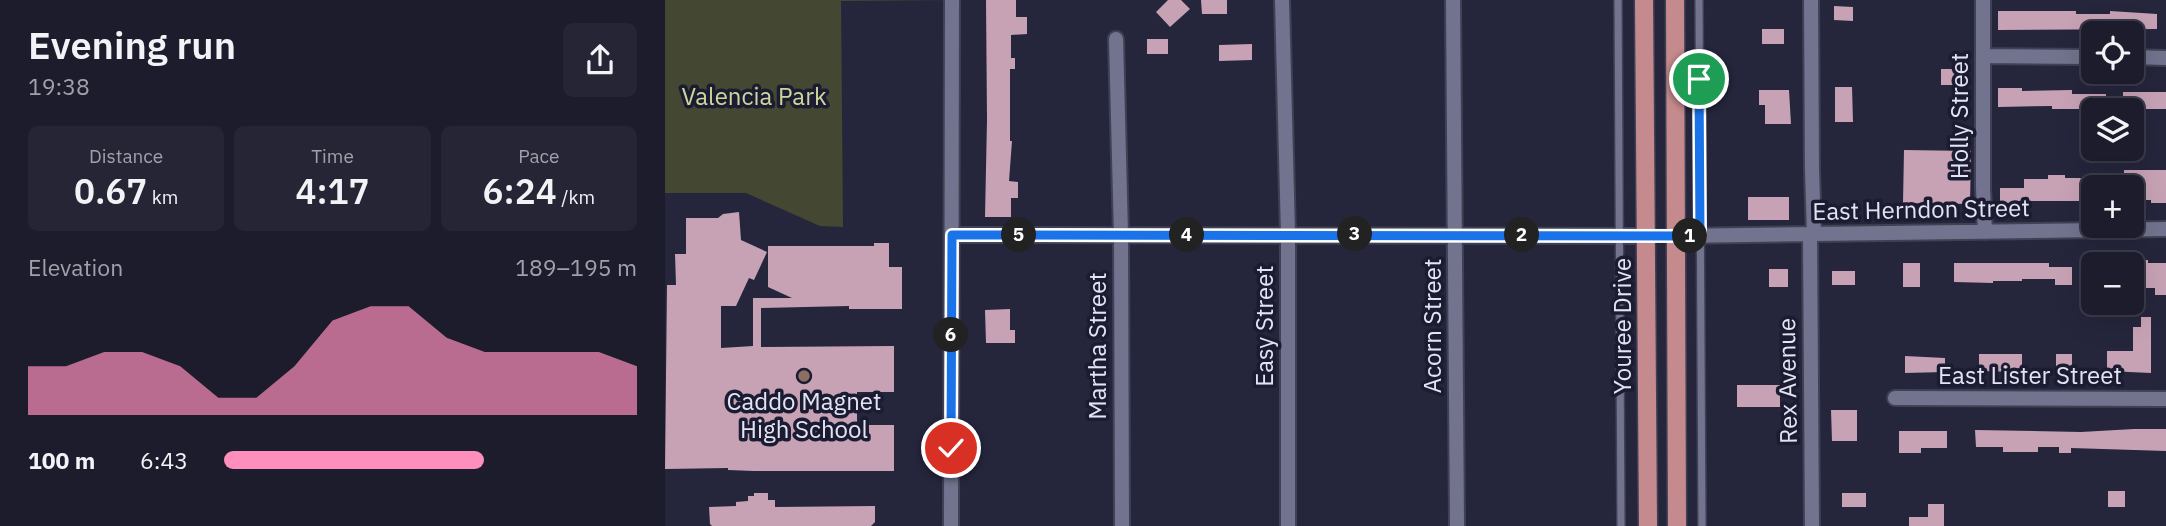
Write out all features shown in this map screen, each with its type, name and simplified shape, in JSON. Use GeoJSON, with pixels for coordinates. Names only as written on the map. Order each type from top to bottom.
{"type":"FeatureCollection","features":[{"type":"Feature","properties":{"kind":"main road","name":"Youree Drive"},"geometry":{"type":"LineString","coordinates":[[1644,0],[1648,526]]}},
{"type":"Feature","properties":{"kind":"main road"},"geometry":{"type":"LineString","coordinates":[[1675,0],[1677,526]]}},
{"type":"Feature","properties":{"kind":"main road"},"geometry":{"type":"LineString","coordinates":[[1647,236],[1677,236]]}},
{"type":"Feature","properties":{"kind":"street"},"geometry":{"type":"LineString","coordinates":[[951,526],[952,0]]}},
{"type":"Feature","properties":{"kind":"street","name":"Easy Street"},"geometry":{"type":"LineString","coordinates":[[1282,0],[1288,234],[1288,526]]}},
{"type":"Feature","properties":{"kind":"street","name":"Acorn Street"},"geometry":{"type":"LineString","coordinates":[[1453,0],[1457,526]]}},
{"type":"Feature","properties":{"kind":"street","name":"Rex Avenue"},"geometry":{"type":"LineString","coordinates":[[1811,0],[1812,526]]}},
{"type":"Feature","properties":{"kind":"street","name":"Holly Street"},"geometry":{"type":"LineString","coordinates":[[1983,0],[1985,232]]}},
{"type":"Feature","properties":{"kind":"street","name":"Martha Street"},"geometry":{"type":"LineString","coordinates":[[1117,39],[1122,526]]}},
{"type":"Feature","properties":{"kind":"street"},"geometry":{"type":"LineString","coordinates":[[1983,56],[2081,57]]}},
{"type":"Feature","properties":{"kind":"street"},"geometry":{"type":"LineString","coordinates":[[2144,57],[2166,58]]}},
{"type":"Feature","properties":{"kind":"street","name":"East Herndon Street"},"geometry":{"type":"LineString","coordinates":[[1677,236],[2166,229]]}},
{"type":"Feature","properties":{"kind":"street"},"geometry":{"type":"LineString","coordinates":[[952,231],[1121,235],[1647,236]]}},
{"type":"Feature","properties":{"kind":"street","name":"East Lister Street"},"geometry":{"type":"LineString","coordinates":[[1895,398],[2166,399]]}},
{"type":"Feature","properties":{"kind":"lane"},"geometry":{"type":"LineString","coordinates":[[1618,0],[1621,526]]}},
{"type":"Feature","properties":{"kind":"lane"},"geometry":{"type":"LineString","coordinates":[[1699,0],[1702,526]]}},
{"type":"Feature","properties":{"kind":"green space","name":"Valencia Park"},"geometry":{"type":"Polygon","coordinates":[[[665,0],[952,0],[841,1],[843,227],[820,226],[746,193],[665,193],[665,0]]]}},
{"type":"Feature","properties":{"kind":"building"},"geometry":{"type":"Polygon","coordinates":[[[986,0],[1016,0],[1016,17],[1027,17],[1027,34],[1011,35],[1011,58],[1015,58],[1015,69],[1010,69],[1012,141],[1009,181],[1018,182],[1018,198],[1011,198],[1011,217],[985,217],[986,0]]]}},
{"type":"Feature","properties":{"kind":"building"},"geometry":{"type":"Polygon","coordinates":[[[1168,0],[1181,0],[1190,9],[1170,27],[1156,12],[1168,0]]]}},
{"type":"Feature","properties":{"kind":"building"},"geometry":{"type":"Polygon","coordinates":[[[1201,0],[1227,0],[1227,14],[1202,14],[1201,0]]]}},
{"type":"Feature","properties":{"kind":"building"},"geometry":{"type":"Polygon","coordinates":[[[1834,6],[1853,7],[1853,21],[1834,20],[1834,6]]]}},
{"type":"Feature","properties":{"kind":"building"},"geometry":{"type":"Polygon","coordinates":[[[1998,11],[2110,14],[2110,11],[2157,14],[2157,29],[2144,29],[2144,21],[2081,21],[2081,29],[1998,30],[1998,11]]]}},
{"type":"Feature","properties":{"kind":"building"},"geometry":{"type":"Polygon","coordinates":[[[1762,29],[1784,29],[1784,44],[1762,44],[1762,29]]]}},
{"type":"Feature","properties":{"kind":"building"},"geometry":{"type":"Polygon","coordinates":[[[1147,39],[1168,39],[1168,54],[1147,54],[1147,39]]]}},
{"type":"Feature","properties":{"kind":"building"},"geometry":{"type":"Polygon","coordinates":[[[1252,44],[1252,60],[1219,61],[1219,45],[1252,44]]]}},
{"type":"Feature","properties":{"kind":"building"},"geometry":{"type":"Polygon","coordinates":[[[1941,69],[1957,69],[1957,85],[1941,85],[1941,69]]]}},
{"type":"Feature","properties":{"kind":"building"},"geometry":{"type":"Polygon","coordinates":[[[1835,87],[1852,87],[1853,122],[1835,122],[1835,87]]]}},
{"type":"Feature","properties":{"kind":"building"},"geometry":{"type":"Polygon","coordinates":[[[1998,88],[2022,88],[2022,91],[2072,90],[2072,94],[2106,94],[2106,98],[2081,98],[2081,109],[2052,109],[2052,106],[1998,107],[1998,88]]]}},
{"type":"Feature","properties":{"kind":"building"},"geometry":{"type":"Polygon","coordinates":[[[1759,90],[1789,90],[1791,124],[1765,124],[1765,105],[1759,105],[1759,90]]]}},
{"type":"Feature","properties":{"kind":"building"},"geometry":{"type":"Polygon","coordinates":[[[2123,92],[2166,92],[2166,109],[2144,109],[2144,98],[2123,98],[2123,92]]]}},
{"type":"Feature","properties":{"kind":"building"},"geometry":{"type":"Polygon","coordinates":[[[1904,150],[1971,151],[1970,204],[1903,203],[1904,150]]]}},
{"type":"Feature","properties":{"kind":"building"},"geometry":{"type":"Polygon","coordinates":[[[2124,170],[2166,170],[2166,203],[2144,200],[2144,175],[2124,175],[2124,170]]]}},
{"type":"Feature","properties":{"kind":"building"},"geometry":{"type":"Polygon","coordinates":[[[2048,175],[2081,178],[2081,201],[2015,201],[2015,209],[2000,209],[2000,188],[2024,188],[2024,179],[2048,179],[2048,175]]]}},
{"type":"Feature","properties":{"kind":"building"},"geometry":{"type":"Polygon","coordinates":[[[1748,197],[1789,197],[1789,220],[1748,220],[1748,197]]]}},
{"type":"Feature","properties":{"kind":"building"},"geometry":{"type":"Polygon","coordinates":[[[739,212],[741,240],[767,252],[754,280],[749,278],[736,306],[721,306],[721,348],[753,346],[753,298],[792,298],[768,287],[768,246],[874,246],[874,243],[889,243],[889,267],[902,267],[902,309],[849,309],[849,306],[761,308],[761,347],[894,346],[894,392],[857,392],[857,425],[894,425],[894,471],[665,469],[667,285],[676,285],[675,254],[686,254],[686,218],[718,218],[723,214],[739,212]]]}},
{"type":"Feature","properties":{"kind":"building"},"geometry":{"type":"Polygon","coordinates":[[[2144,260],[2148,260],[2148,263],[2166,263],[2166,295],[2155,295],[2155,288],[2144,288],[2144,260]]]}},
{"type":"Feature","properties":{"kind":"building"},"geometry":{"type":"Polygon","coordinates":[[[1903,263],[1920,263],[1920,287],[1903,287],[1903,263]]]}},
{"type":"Feature","properties":{"kind":"building"},"geometry":{"type":"Polygon","coordinates":[[[1954,263],[2049,263],[2049,267],[2072,267],[2072,285],[2055,285],[2055,279],[2022,279],[1993,283],[1954,282],[1954,263]]]}},
{"type":"Feature","properties":{"kind":"building"},"geometry":{"type":"Polygon","coordinates":[[[1769,269],[1788,269],[1788,287],[1769,287],[1769,269]]]}},
{"type":"Feature","properties":{"kind":"building"},"geometry":{"type":"Polygon","coordinates":[[[1832,271],[1855,271],[1855,285],[1832,285],[1832,271]]]}},
{"type":"Feature","properties":{"kind":"building"},"geometry":{"type":"Polygon","coordinates":[[[1010,309],[1010,330],[1015,330],[1015,343],[986,343],[985,310],[1010,309]]]}},
{"type":"Feature","properties":{"kind":"building"},"geometry":{"type":"Polygon","coordinates":[[[2141,317],[2151,317],[2151,373],[2107,371],[2107,351],[2133,351],[2133,327],[2141,327],[2141,317]]]}},
{"type":"Feature","properties":{"kind":"building"},"geometry":{"type":"Polygon","coordinates":[[[1979,354],[2022,354],[2022,372],[1979,371],[1979,354]]]}},
{"type":"Feature","properties":{"kind":"building"},"geometry":{"type":"Polygon","coordinates":[[[2056,354],[2072,354],[2072,372],[2056,372],[2056,354]]]}},
{"type":"Feature","properties":{"kind":"building"},"geometry":{"type":"Polygon","coordinates":[[[1905,356],[1945,358],[1945,372],[1905,373],[1905,356]]]}},
{"type":"Feature","properties":{"kind":"building"},"geometry":{"type":"Polygon","coordinates":[[[1737,385],[1780,385],[1780,407],[1737,407],[1737,385]]]}},
{"type":"Feature","properties":{"kind":"building"},"geometry":{"type":"Polygon","coordinates":[[[1831,410],[1857,410],[1857,441],[1832,441],[1831,410]]]}},
{"type":"Feature","properties":{"kind":"building"},"geometry":{"type":"Polygon","coordinates":[[[2166,429],[2166,451],[2071,448],[2071,453],[2059,453],[2059,447],[2038,447],[2038,452],[2003,452],[2003,447],[1976,447],[1975,430],[2081,432],[2166,429]]]}},
{"type":"Feature","properties":{"kind":"building"},"geometry":{"type":"Polygon","coordinates":[[[1899,431],[1947,431],[1947,448],[1921,448],[1921,453],[1899,453],[1899,431]]]}},
{"type":"Feature","properties":{"kind":"building"},"geometry":{"type":"Polygon","coordinates":[[[2108,491],[2125,491],[2125,507],[2108,507],[2108,491]]]}},
{"type":"Feature","properties":{"kind":"building"},"geometry":{"type":"Polygon","coordinates":[[[754,493],[768,493],[768,500],[775,500],[775,507],[875,506],[875,522],[871,526],[710,524],[709,507],[736,506],[736,502],[748,501],[748,496],[754,496],[754,493]]]}},
{"type":"Feature","properties":{"kind":"building"},"geometry":{"type":"Polygon","coordinates":[[[1842,493],[1866,493],[1866,507],[1842,507],[1842,493]]]}},
{"type":"Feature","properties":{"kind":"building"},"geometry":{"type":"Polygon","coordinates":[[[1928,504],[1944,504],[1944,526],[1909,526],[1909,517],[1928,517],[1928,504]]]}},
{"type":"Feature","properties":{"kind":"place","name":"Caddo Magnet High School"},"geometry":{"type":"Point","coordinates":[804,376]}},
{"type":"Feature","properties":{"kind":"route"},"geometry":{"type":"LineString","coordinates":[[951,448],[952,235],[1700,236],[1699,79]]}}]}
